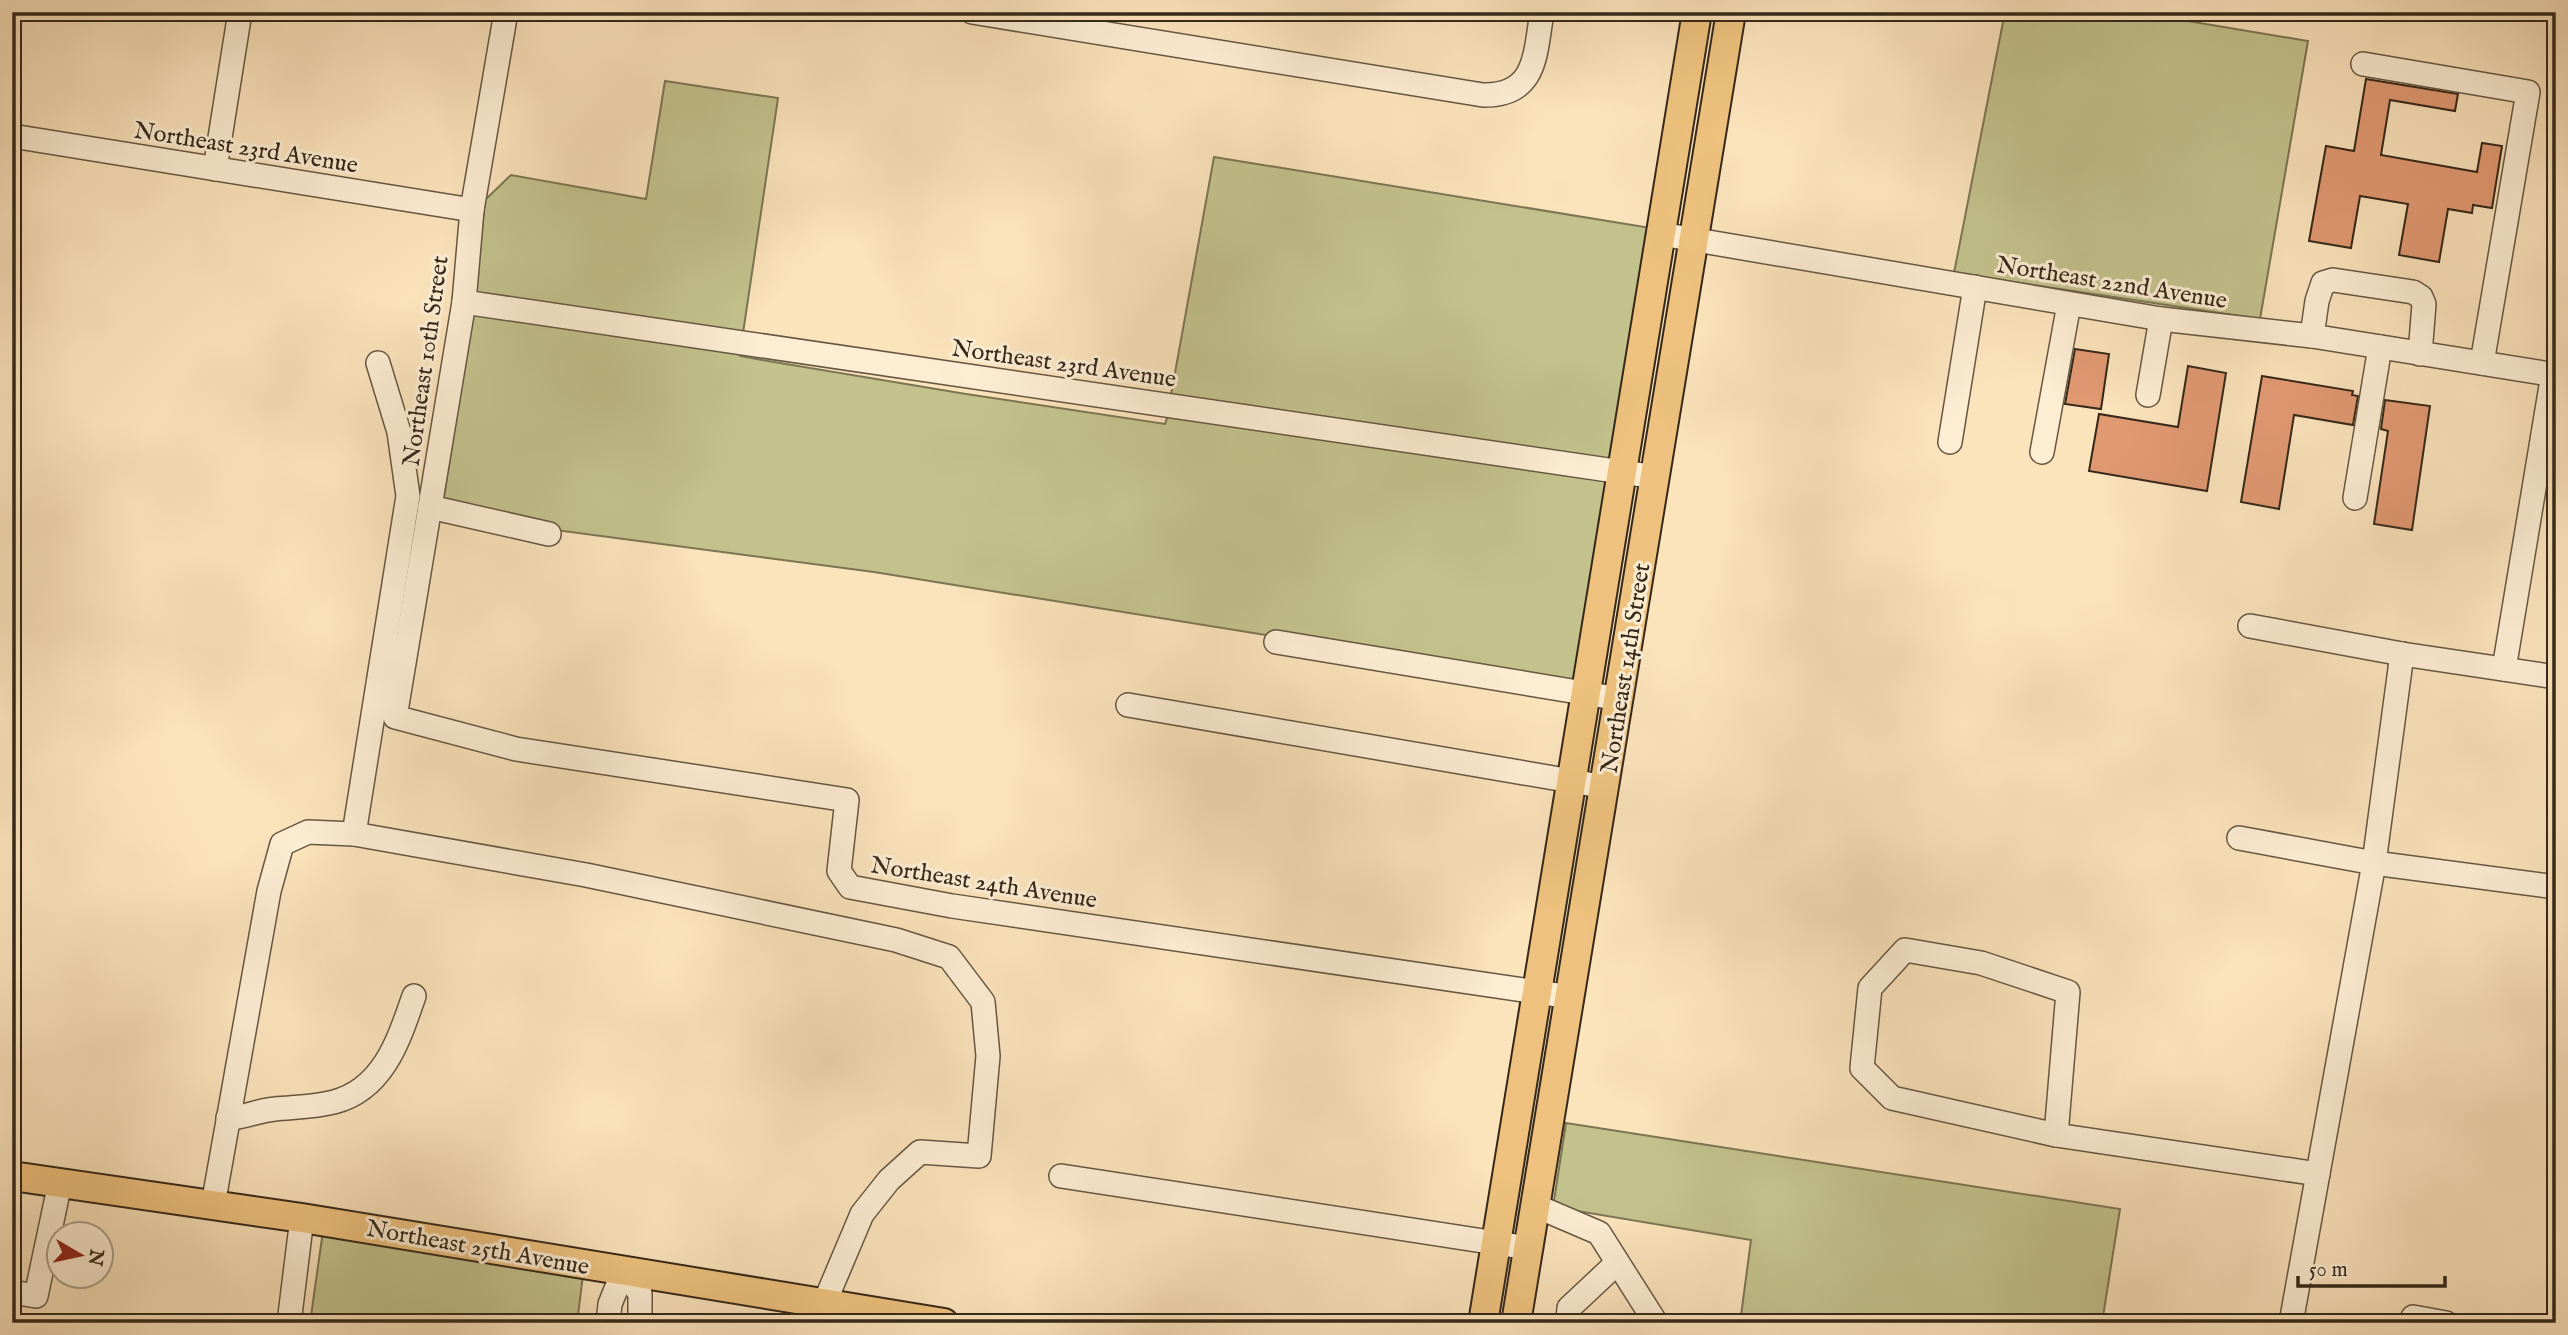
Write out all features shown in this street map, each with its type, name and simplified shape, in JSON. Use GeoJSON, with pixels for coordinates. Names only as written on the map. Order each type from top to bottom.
{"type":"FeatureCollection","features":[{"type":"Feature","properties":{"kind":"main road","name":"Northeast 14th Street"},"geometry":{"type":"LineString","coordinates":[[1483,1323],[1697,12]]}},
{"type":"Feature","properties":{"kind":"main road","name":"Northeast 14th Street"},"geometry":{"type":"LineString","coordinates":[[1516,1323],[1731,12]]}},
{"type":"Feature","properties":{"kind":"main road","name":"Northeast 25th Avenue"},"geometry":{"type":"LineString","coordinates":[[12,1176],[302,1218],[944,1323]]}},
{"type":"Feature","properties":{"kind":"street"},"geometry":{"type":"LineString","coordinates":[[215,169],[240,12]]}},
{"type":"Feature","properties":{"kind":"street","name":"Northeast 10th Street"},"geometry":{"type":"LineString","coordinates":[[395,717],[464,302],[472,210],[506,12]]}},
{"type":"Feature","properties":{"kind":"street"},"geometry":{"type":"LineString","coordinates":[[972,12],[1500,96],[1516,89],[1528,76],[1535,58],[1542,12]]}},
{"type":"Feature","properties":{"kind":"street"},"geometry":{"type":"LineString","coordinates":[[2363,64],[2528,92],[2482,363]]}},
{"type":"Feature","properties":{"kind":"street","name":"Northeast 23rd Avenue"},"geometry":{"type":"LineString","coordinates":[[12,135],[472,210]]}},
{"type":"Feature","properties":{"kind":"street","name":"Northeast 22nd Avenue"},"geometry":{"type":"LineString","coordinates":[[1661,234],[2161,319],[2312,336],[2554,374]]}},
{"type":"Feature","properties":{"kind":"street"},"geometry":{"type":"LineString","coordinates":[[2312,336],[2317,301],[2323,283],[2333,279],[2413,292],[2421,297],[2424,304],[2420,354]]}},
{"type":"Feature","properties":{"kind":"street"},"geometry":{"type":"LineString","coordinates":[[1950,442],[1975,287]]}},
{"type":"Feature","properties":{"kind":"street","name":"Northeast 23rd Avenue"},"geometry":{"type":"LineString","coordinates":[[464,302],[1656,477]]}},
{"type":"Feature","properties":{"kind":"street"},"geometry":{"type":"LineString","coordinates":[[2042,452],[2070,304]]}},
{"type":"Feature","properties":{"kind":"street"},"geometry":{"type":"LineString","coordinates":[[2148,394],[2161,319]]}},
{"type":"Feature","properties":{"kind":"street"},"geometry":{"type":"LineString","coordinates":[[2355,498],[2380,347]]}},
{"type":"Feature","properties":{"kind":"street"},"geometry":{"type":"LineString","coordinates":[[354,834],[408,496],[399,432],[378,363]]}},
{"type":"Feature","properties":{"kind":"street"},"geometry":{"type":"LineString","coordinates":[[2504,669],[2554,374]]}},
{"type":"Feature","properties":{"kind":"street"},"geometry":{"type":"LineString","coordinates":[[430,507],[549,534]]}},
{"type":"Feature","properties":{"kind":"street"},"geometry":{"type":"LineString","coordinates":[[2250,626],[2402,654],[2556,677]]}},
{"type":"Feature","properties":{"kind":"street"},"geometry":{"type":"LineString","coordinates":[[1276,642],[1620,699]]}},
{"type":"Feature","properties":{"kind":"street"},"geometry":{"type":"LineString","coordinates":[[2291,1323],[2374,863],[2402,654]]}},
{"type":"Feature","properties":{"kind":"street"},"geometry":{"type":"LineString","coordinates":[[1128,705],[1606,787]]}},
{"type":"Feature","properties":{"kind":"street","name":"Northeast 24th Avenue"},"geometry":{"type":"LineString","coordinates":[[395,717],[516,749],[847,800],[839,871],[850,887],[952,906],[1571,997]]}},
{"type":"Feature","properties":{"kind":"street"},"geometry":{"type":"LineString","coordinates":[[213,1205],[269,891],[282,844],[309,832],[354,834],[586,875],[896,940],[949,957],[983,1002],[988,1056],[979,1156],[920,1152],[889,1180],[862,1214],[824,1304]]}},
{"type":"Feature","properties":{"kind":"street"},"geometry":{"type":"LineString","coordinates":[[2239,838],[2374,863],[2556,887]]}},
{"type":"Feature","properties":{"kind":"street"},"geometry":{"type":"LineString","coordinates":[[2056,1135],[2068,992],[1981,963],[1905,950],[1870,988],[1862,1068],[1892,1098],[2056,1135],[2318,1174]]}},
{"type":"Feature","properties":{"kind":"street"},"geometry":{"type":"LineString","coordinates":[[228,1118],[271,1109],[333,1102],[357,1094],[376,1076],[395,1050],[414,996]]}},
{"type":"Feature","properties":{"kind":"street"},"geometry":{"type":"LineString","coordinates":[[1061,1176],[1529,1248]]}},
{"type":"Feature","properties":{"kind":"street"},"geometry":{"type":"LineString","coordinates":[[12,1292],[36,1296],[60,1182]]}},
{"type":"Feature","properties":{"kind":"street"},"geometry":{"type":"LineString","coordinates":[[1536,1206],[1599,1233],[1656,1323]]}},
{"type":"Feature","properties":{"kind":"street"},"geometry":{"type":"LineString","coordinates":[[289,1323],[302,1218]]}},
{"type":"Feature","properties":{"kind":"street"},"geometry":{"type":"LineString","coordinates":[[1570,1323],[1569,1308],[1617,1263]]}},
{"type":"Feature","properties":{"kind":"street"},"geometry":{"type":"LineString","coordinates":[[608,1323],[610,1304],[623,1272],[640,1293],[640,1323]]}},
{"type":"Feature","properties":{"kind":"street"},"geometry":{"type":"LineString","coordinates":[[2412,1323],[2413,1317],[2446,1323]]}},
{"type":"Feature","properties":{"kind":"shaded area"},"geometry":{"type":"Polygon","coordinates":[[[2005,12],[2134,12],[2308,41],[2260,319],[1954,273],[2005,12]]]}},
{"type":"Feature","properties":{"kind":"shaded area"},"geometry":{"type":"Polygon","coordinates":[[[665,81],[778,98],[743,333],[476,293],[485,200],[511,175],[646,199],[665,81]]]}},
{"type":"Feature","properties":{"kind":"shaded area"},"geometry":{"type":"Polygon","coordinates":[[[1214,157],[1651,228],[1613,460],[1171,395],[1214,157]]]}},
{"type":"Feature","properties":{"kind":"shaded area"},"geometry":{"type":"Polygon","coordinates":[[[473,313],[740,352],[740,356],[762,360],[1165,424],[1168,415],[1609,480],[1576,685],[874,572],[441,515],[473,313]]]}},
{"type":"Feature","properties":{"kind":"shaded area"},"geometry":{"type":"Polygon","coordinates":[[[1566,1123],[2120,1209],[2102,1323],[1740,1323],[1751,1240],[1553,1207],[1566,1123]]]}},
{"type":"Feature","properties":{"kind":"shaded area"},"geometry":{"type":"Polygon","coordinates":[[[323,1231],[583,1275],[577,1323],[310,1323],[323,1231]]]}},
{"type":"Feature","properties":{"kind":"building"},"geometry":{"type":"Polygon","coordinates":[[[2366,79],[2458,94],[2455,111],[2390,100],[2381,155],[2477,172],[2482,143],[2502,146],[2492,208],[2473,205],[2472,213],[2448,209],[2439,262],[2399,255],[2408,204],[2360,196],[2351,248],[2309,241],[2326,146],[2354,151],[2366,79]]]}},
{"type":"Feature","properties":{"kind":"building"},"geometry":{"type":"Polygon","coordinates":[[[2075,349],[2109,354],[2101,409],[2065,404],[2075,349]]]}},
{"type":"Feature","properties":{"kind":"building"},"geometry":{"type":"Polygon","coordinates":[[[2188,366],[2226,373],[2207,491],[2089,471],[2099,414],[2178,427],[2188,366]]]}},
{"type":"Feature","properties":{"kind":"building"},"geometry":{"type":"Polygon","coordinates":[[[2262,376],[2353,391],[2352,395],[2358,396],[2353,425],[2294,415],[2279,509],[2241,502],[2262,376]]]}},
{"type":"Feature","properties":{"kind":"building"},"geometry":{"type":"Polygon","coordinates":[[[2385,400],[2430,406],[2412,530],[2374,524],[2388,431],[2381,429],[2385,400]]]}}]}
